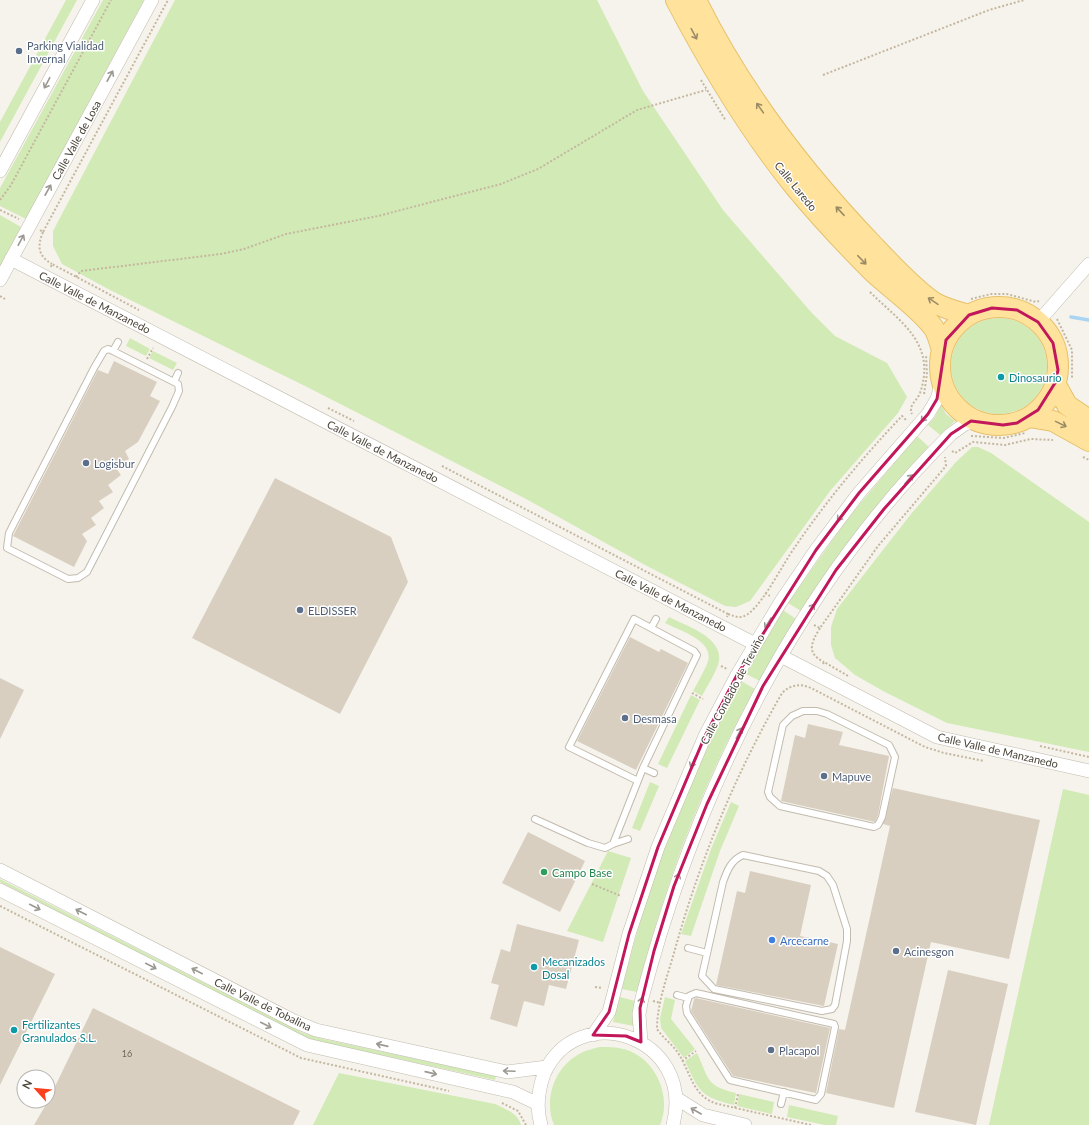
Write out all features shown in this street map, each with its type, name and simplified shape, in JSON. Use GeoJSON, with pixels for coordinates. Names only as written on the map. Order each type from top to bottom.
{"type":"FeatureCollection","features":[{"type":"Feature","properties":{"kind":"main road","name":"Calle Laredo"},"geometry":{"type":"LineString","coordinates":[[676,0],[713,68],[756,134],[791,181],[825,221],[873,272],[931,325],[938,338],[934,350]]}},
{"type":"Feature","properties":{"kind":"main road","name":"Calle Laredo"},"geometry":{"type":"LineString","coordinates":[[696,0],[746,87],[804,169],[837,208],[927,297],[942,306],[969,307]]}},
{"type":"Feature","properties":{"kind":"main road"},"geometry":{"type":"LineString","coordinates":[[1089,420],[1067,405],[1064,384],[1058,370],[1057,356],[1053,343],[1047,332],[1038,322],[1016,310],[1004,308],[980,310],[969,307],[952,330],[934,350],[940,366],[942,382],[947,394],[954,406],[964,414],[973,429],[989,425],[1017,423],[1028,425],[1053,421],[1089,441]]}},
{"type":"Feature","properties":{"kind":"main road"},"geometry":{"type":"LineString","coordinates":[[1028,425],[1045,402],[1064,384]]}},
{"type":"Feature","properties":{"kind":"street"},"geometry":{"type":"LineString","coordinates":[[0,171],[93,0]]}},
{"type":"Feature","properties":{"kind":"street","name":"Calle Valle de Losa"},"geometry":{"type":"LineString","coordinates":[[0,280],[152,0]]}},
{"type":"Feature","properties":{"kind":"street","name":"Calle Valle de Manzanedo"},"geometry":{"type":"LineString","coordinates":[[10,260],[70,289],[755,644]]}},
{"type":"Feature","properties":{"kind":"street"},"geometry":{"type":"LineString","coordinates":[[1038,322],[1089,264]]}},
{"type":"Feature","properties":{"kind":"street","name":"Calle Condado de Treviño"},"geometry":{"type":"LineString","coordinates":[[593,1035],[609,1012],[637,907],[658,847],[703,742],[737,675],[784,597],[845,511],[928,414],[937,399],[942,382]]}},
{"type":"Feature","properties":{"kind":"street"},"geometry":{"type":"LineString","coordinates":[[641,1042],[639,1014],[642,998],[656,946],[686,856],[731,749],[762,688],[836,570],[880,513],[951,434],[965,424],[973,429]]}},
{"type":"Feature","properties":{"kind":"street","name":"Calle Valle de Manzanedo"},"geometry":{"type":"LineString","coordinates":[[781,656],[937,737],[1089,771]]}},
{"type":"Feature","properties":{"kind":"street","name":"Calle Valle de Tobalina"},"geometry":{"type":"LineString","coordinates":[[0,870],[310,1027],[501,1071],[520,1072],[547,1067]]}},
{"type":"Feature","properties":{"kind":"street","name":"Calle Valle de Tobalina"},"geometry":{"type":"LineString","coordinates":[[0,890],[307,1045],[513,1092],[538,1104]]}},
{"type":"Feature","properties":{"kind":"street"},"geometry":{"type":"LineString","coordinates":[[541,1125],[538,1104],[540,1085],[547,1067],[564,1049],[575,1041],[593,1035],[610,1033],[641,1042],[657,1054],[668,1070],[676,1098],[673,1125]]}},
{"type":"Feature","properties":{"kind":"street"},"geometry":{"type":"LineString","coordinates":[[676,1098],[703,1115],[745,1125]]}},
{"type":"Feature","properties":{"kind":"lane"},"geometry":{"type":"LineString","coordinates":[[113,351],[118,342]]}},
{"type":"Feature","properties":{"kind":"lane"},"geometry":{"type":"LineString","coordinates":[[108,349],[143,366],[178,384],[179,391],[87,572],[78,578],[68,579],[7,548],[9,533],[104,351],[108,349]]}},
{"type":"Feature","properties":{"kind":"lane"},"geometry":{"type":"LineString","coordinates":[[174,382],[178,373]]}},
{"type":"Feature","properties":{"kind":"lane"},"geometry":{"type":"LineString","coordinates":[[613,844],[638,781],[643,768],[697,655],[694,651],[634,619],[569,748],[638,781]]}},
{"type":"Feature","properties":{"kind":"lane"},"geometry":{"type":"LineString","coordinates":[[651,628],[656,619]]}},
{"type":"Feature","properties":{"kind":"lane"},"geometry":{"type":"LineString","coordinates":[[817,711],[879,737],[889,745],[895,757],[882,817],[878,825],[874,827],[780,806],[770,797],[768,792],[783,725],[792,716],[804,712],[817,711]]}},
{"type":"Feature","properties":{"kind":"lane"},"geometry":{"type":"LineString","coordinates":[[643,768],[654,773]]}},
{"type":"Feature","properties":{"kind":"lane"},"geometry":{"type":"LineString","coordinates":[[535,819],[588,844],[605,848],[628,839]]}},
{"type":"Feature","properties":{"kind":"lane"},"geometry":{"type":"LineString","coordinates":[[743,855],[819,871],[827,876],[833,885],[847,930],[847,941],[835,1005],[832,1009],[822,1011],[714,989],[702,976],[707,953],[723,882],[727,871],[736,858],[743,855]]}},
{"type":"Feature","properties":{"kind":"lane"},"geometry":{"type":"LineString","coordinates":[[688,948],[707,953]]}},
{"type":"Feature","properties":{"kind":"lane"},"geometry":{"type":"LineString","coordinates":[[696,993],[834,1024],[836,1027],[821,1094],[816,1100],[784,1092],[730,1080],[727,1077],[687,1013],[686,1006],[688,998],[692,994],[696,993]]}},
{"type":"Feature","properties":{"kind":"lane"},"geometry":{"type":"LineString","coordinates":[[677,995],[688,998]]}},
{"type":"Feature","properties":{"kind":"lane"},"geometry":{"type":"LineString","coordinates":[[781,1104],[784,1092]]}},
{"type":"Feature","properties":{"kind":"path"},"geometry":{"type":"LineString","coordinates":[[0,200],[11,185],[111,0]]}},
{"type":"Feature","properties":{"kind":"path"},"geometry":{"type":"LineString","coordinates":[[52,264],[46,260],[40,250],[39,244],[43,232],[168,0]]}},
{"type":"Feature","properties":{"kind":"path"},"geometry":{"type":"LineString","coordinates":[[823,75],[982,13],[1024,0]]}},
{"type":"Feature","properties":{"kind":"path"},"geometry":{"type":"LineString","coordinates":[[70,289],[81,271],[221,254],[244,249],[286,234],[378,216],[501,184],[538,169],[637,110],[706,90]]}},
{"type":"Feature","properties":{"kind":"path"},"geometry":{"type":"LineString","coordinates":[[0,210],[43,232]]}},
{"type":"Feature","properties":{"kind":"path"},"geometry":{"type":"LineString","coordinates":[[969,307],[991,294],[1007,294],[1036,302],[1045,298],[1050,293],[1063,306],[1059,310],[1058,321],[1072,350],[1064,384]]}},
{"type":"Feature","properties":{"kind":"path"},"geometry":{"type":"LineString","coordinates":[[0,296],[5,298]]}},
{"type":"Feature","properties":{"kind":"path"},"geometry":{"type":"LineString","coordinates":[[143,366],[153,348]]}},
{"type":"Feature","properties":{"kind":"path"},"geometry":{"type":"LineString","coordinates":[[923,398],[927,374],[934,350]]}},
{"type":"Feature","properties":{"kind":"path"},"geometry":{"type":"LineString","coordinates":[[907,420],[915,410]]}},
{"type":"Feature","properties":{"kind":"path"},"geometry":{"type":"LineString","coordinates":[[973,429],[1004,438],[1028,425]]}},
{"type":"Feature","properties":{"kind":"path"},"geometry":{"type":"LineString","coordinates":[[950,450],[953,447]]}},
{"type":"Feature","properties":{"kind":"path"},"geometry":{"type":"LineString","coordinates":[[820,628],[811,647],[813,654],[850,677]]}},
{"type":"Feature","properties":{"kind":"path"},"geometry":{"type":"LineString","coordinates":[[811,688],[824,662]]}},
{"type":"Feature","properties":{"kind":"path"},"geometry":{"type":"LineString","coordinates":[[721,666],[737,675]]}},
{"type":"Feature","properties":{"kind":"path"},"geometry":{"type":"LineString","coordinates":[[811,1125],[712,1103],[698,1093],[678,1053],[657,1029],[661,1003],[686,911],[705,856],[744,766],[779,697],[786,689],[799,685],[811,688],[925,747],[944,753],[990,763]]}},
{"type":"Feature","properties":{"kind":"path"},"geometry":{"type":"LineString","coordinates":[[762,688],[779,697]]}},
{"type":"Feature","properties":{"kind":"path"},"geometry":{"type":"LineString","coordinates":[[692,693],[703,699]]}},
{"type":"Feature","properties":{"kind":"path"},"geometry":{"type":"LineString","coordinates":[[1036,745],[1089,757]]}},
{"type":"Feature","properties":{"kind":"path"},"geometry":{"type":"LineString","coordinates":[[592,884],[621,896]]}},
{"type":"Feature","properties":{"kind":"path"},"geometry":{"type":"LineString","coordinates":[[596,987],[615,991]]}},
{"type":"Feature","properties":{"kind":"path"},"geometry":{"type":"LineString","coordinates":[[642,998],[661,1003]]}},
{"type":"Feature","properties":{"kind":"path"},"geometry":{"type":"LineString","coordinates":[[682,1061],[696,1051]]}},
{"type":"Feature","properties":{"kind":"path"},"geometry":{"type":"LineString","coordinates":[[734,1108],[738,1094]]}},
{"type":"Feature","properties":{"kind":"highlighted area"},"geometry":{"type":"Polygon","coordinates":[[[992,308],[1017,310],[1038,322],[1053,343],[1058,370],[1055,383],[1038,410],[1017,423],[1003,425],[971,421],[951,434],[884,509],[836,570],[763,686],[707,804],[674,886],[654,951],[640,1008],[641,1042],[626,1036],[593,1035],[609,1012],[629,934],[658,847],[705,736],[737,675],[816,550],[859,493],[928,414],[937,399],[946,340],[969,315],[992,308]]]}},
{"type":"Feature","properties":{"kind":"green space"},"geometry":{"type":"Polygon","coordinates":[[[66,0],[77,0],[0,142],[0,122],[66,0]]]}},
{"type":"Feature","properties":{"kind":"green space"},"geometry":{"type":"Polygon","coordinates":[[[103,0],[144,0],[26,219],[0,206],[0,188],[103,0]]]}},
{"type":"Feature","properties":{"kind":"green space"},"geometry":{"type":"Polygon","coordinates":[[[175,0],[597,0],[643,91],[723,210],[811,312],[835,336],[887,363],[907,397],[898,413],[830,491],[750,601],[736,607],[725,606],[647,566],[526,499],[305,386],[110,290],[62,264],[53,246],[53,231],[175,0]]]}},
{"type":"Feature","properties":{"kind":"green space"},"geometry":{"type":"Polygon","coordinates":[[[0,215],[21,227],[0,266],[0,215]]]}},
{"type":"Feature","properties":{"kind":"green space"},"geometry":{"type":"Polygon","coordinates":[[[999,318],[1017,322],[1026,326],[1033,332],[1039,339],[1043,348],[1047,366],[1043,384],[1039,393],[1033,400],[1026,406],[1017,410],[999,414],[981,410],[972,406],[965,400],[959,393],[955,384],[951,366],[955,348],[959,339],[965,332],[972,326],[981,322],[999,318]]]}},
{"type":"Feature","properties":{"kind":"green space"},"geometry":{"type":"Polygon","coordinates":[[[130,338],[150,349],[146,356],[126,346],[130,338]]]}},
{"type":"Feature","properties":{"kind":"green space"},"geometry":{"type":"Polygon","coordinates":[[[153,351],[177,363],[173,370],[149,358],[153,351]]]}},
{"type":"Feature","properties":{"kind":"green space"},"geometry":{"type":"Polygon","coordinates":[[[941,405],[946,414],[955,421],[940,435],[928,425],[935,417],[941,405]]]}},
{"type":"Feature","properties":{"kind":"green space"},"geometry":{"type":"Polygon","coordinates":[[[917,436],[929,447],[899,481],[801,611],[788,603],[848,518],[917,436]]]}},
{"type":"Feature","properties":{"kind":"green space"},"geometry":{"type":"Polygon","coordinates":[[[972,447],[978,447],[991,453],[1089,522],[1089,752],[947,723],[883,691],[855,675],[835,658],[831,645],[831,627],[837,609],[911,514],[956,462],[972,447]]]}},
{"type":"Feature","properties":{"kind":"green space"},"geometry":{"type":"Polygon","coordinates":[[[783,610],[796,619],[760,681],[746,674],[783,610]]]}},
{"type":"Feature","properties":{"kind":"green space"},"geometry":{"type":"Polygon","coordinates":[[[669,617],[703,634],[717,647],[719,656],[718,665],[702,696],[693,691],[707,664],[709,656],[707,649],[702,643],[688,633],[665,623],[669,617]]]}},
{"type":"Feature","properties":{"kind":"green space"},"geometry":{"type":"Polygon","coordinates":[[[741,681],[755,689],[718,762],[686,837],[659,914],[637,992],[622,989],[646,903],[663,852],[699,766],[741,681]]]}},
{"type":"Feature","properties":{"kind":"green space"},"geometry":{"type":"Polygon","coordinates":[[[691,695],[700,700],[667,768],[658,764],[691,695]]]}},
{"type":"Feature","properties":{"kind":"green space"},"geometry":{"type":"Polygon","coordinates":[[[650,782],[659,786],[640,831],[632,828],[650,782]]]}},
{"type":"Feature","properties":{"kind":"green space"},"geometry":{"type":"Polygon","coordinates":[[[1063,789],[1089,795],[1089,1125],[989,1125],[1063,789]]]}},
{"type":"Feature","properties":{"kind":"green space"},"geometry":{"type":"Polygon","coordinates":[[[731,802],[739,806],[720,851],[691,936],[681,934],[711,849],[731,802]]]}},
{"type":"Feature","properties":{"kind":"green space"},"geometry":{"type":"Polygon","coordinates":[[[608,851],[631,858],[603,942],[567,931],[608,851]]]}},
{"type":"Feature","properties":{"kind":"green space"},"geometry":{"type":"Polygon","coordinates":[[[0,879],[303,1033],[323,1039],[496,1076],[495,1080],[317,1041],[301,1036],[0,882],[0,879]]]}},
{"type":"Feature","properties":{"kind":"green space"},"geometry":{"type":"Polygon","coordinates":[[[620,997],[635,1001],[634,1026],[613,1022],[620,997]]]}},
{"type":"Feature","properties":{"kind":"green space"},"geometry":{"type":"Polygon","coordinates":[[[665,997],[675,1000],[671,1019],[695,1049],[684,1058],[661,1028],[660,1018],[665,997]]]}},
{"type":"Feature","properties":{"kind":"green space"},"geometry":{"type":"Polygon","coordinates":[[[599,1047],[617,1048],[630,1051],[643,1059],[650,1066],[656,1075],[663,1095],[663,1115],[660,1125],[554,1125],[550,1105],[551,1094],[558,1075],[564,1066],[572,1059],[583,1052],[599,1047]]]}},
{"type":"Feature","properties":{"kind":"green space"},"geometry":{"type":"Polygon","coordinates":[[[697,1053],[709,1080],[719,1087],[736,1093],[734,1105],[714,1099],[702,1091],[698,1086],[685,1061],[697,1053]]]}},
{"type":"Feature","properties":{"kind":"green space"},"geometry":{"type":"Polygon","coordinates":[[[339,1073],[495,1104],[514,1114],[521,1125],[313,1125],[339,1073]]]}},
{"type":"Feature","properties":{"kind":"green space"},"geometry":{"type":"Polygon","coordinates":[[[739,1094],[774,1102],[772,1114],[737,1106],[739,1094]]]}},
{"type":"Feature","properties":{"kind":"green space"},"geometry":{"type":"Polygon","coordinates":[[[789,1105],[838,1116],[836,1125],[825,1125],[787,1117],[789,1105]]]}},
{"type":"Feature","properties":{"kind":"building","name":"Logisbur"},"geometry":{"type":"Polygon","coordinates":[[[114,361],[157,382],[150,396],[160,401],[138,442],[125,451],[129,459],[116,468],[121,475],[108,485],[113,492],[99,501],[104,508],[91,518],[96,525],[82,534],[87,541],[74,567],[13,536],[98,370],[108,374],[114,361]]]}},
{"type":"Feature","properties":{"kind":"building","name":"ELDISSER"},"geometry":{"type":"Polygon","coordinates":[[[275,478],[391,537],[408,582],[340,714],[192,638],[275,478]]]}},
{"type":"Feature","properties":{"kind":"building","name":"Desmasa"},"geometry":{"type":"Polygon","coordinates":[[[630,637],[659,652],[661,649],[688,663],[636,770],[577,741],[630,637]]]}},
{"type":"Feature","properties":{"kind":"building"},"geometry":{"type":"Polygon","coordinates":[[[0,678],[24,690],[0,739],[0,678]]]}},
{"type":"Feature","properties":{"kind":"building"},"geometry":{"type":"Polygon","coordinates":[[[808,724],[843,732],[839,745],[889,756],[878,815],[875,822],[781,801],[795,735],[805,738],[808,724]]]}},
{"type":"Feature","properties":{"kind":"building","name":"Acinesgon"},"geometry":{"type":"Polygon","coordinates":[[[893,788],[1040,820],[1009,959],[931,942],[894,1108],[826,1093],[839,1029],[845,1030],[890,826],[883,824],[893,788]]]}},
{"type":"Feature","properties":{"kind":"building","name":"Campo Base"},"geometry":{"type":"Polygon","coordinates":[[[528,832],[585,861],[560,912],[502,883],[528,832]]]}},
{"type":"Feature","properties":{"kind":"building","name":"Arcecarne"},"geometry":{"type":"Polygon","coordinates":[[[750,871],[811,885],[800,936],[838,944],[824,1006],[716,985],[737,891],[745,893],[750,871]]]}},
{"type":"Feature","properties":{"kind":"building","name":"Mecanizados Dosal"},"geometry":{"type":"Polygon","coordinates":[[[517,924],[579,940],[566,989],[549,985],[544,1006],[524,1001],[517,1027],[490,1019],[499,985],[491,983],[501,949],[510,952],[517,924]]]}},
{"type":"Feature","properties":{"kind":"building","name":"Fertilizantes Granulados S.L."},"geometry":{"type":"Polygon","coordinates":[[[0,947],[55,974],[0,1085],[0,947]]]}},
{"type":"Feature","properties":{"kind":"building"},"geometry":{"type":"Polygon","coordinates":[[[948,970],[1008,984],[976,1125],[915,1112],[948,970]]]}},
{"type":"Feature","properties":{"kind":"building","name":"Placapol"},"geometry":{"type":"Polygon","coordinates":[[[696,998],[830,1028],[816,1093],[733,1076],[691,1011],[694,999],[696,998]]]}},
{"type":"Feature","properties":{"kind":"building"},"geometry":{"type":"Polygon","coordinates":[[[93,1008],[300,1111],[293,1125],[34,1125],[43,1109],[56,1109],[56,1084],[93,1008]]]}},
{"type":"Feature","properties":{"kind":"waterway"},"geometry":{"type":"LineString","coordinates":[[1071,317],[1089,320]]}},
{"type":"Feature","properties":{"kind":"place","name":"Parking Vialidad Invernal"},"geometry":{"type":"Point","coordinates":[19,51]}},
{"type":"Feature","properties":{"kind":"place","name":"Dinosaurio"},"geometry":{"type":"Point","coordinates":[1001,377]}},
{"type":"Feature","properties":{"kind":"place","name":"Logisbur"},"geometry":{"type":"Point","coordinates":[86,463]}},
{"type":"Feature","properties":{"kind":"place","name":"ELDISSER"},"geometry":{"type":"Point","coordinates":[300,610]}},
{"type":"Feature","properties":{"kind":"place","name":"Desmasa"},"geometry":{"type":"Point","coordinates":[625,718]}},
{"type":"Feature","properties":{"kind":"place","name":"Mapuve"},"geometry":{"type":"Point","coordinates":[824,776]}},
{"type":"Feature","properties":{"kind":"place","name":"Campo Base"},"geometry":{"type":"Point","coordinates":[544,872]}},
{"type":"Feature","properties":{"kind":"place","name":"Arcecarne"},"geometry":{"type":"Point","coordinates":[772,940]}},
{"type":"Feature","properties":{"kind":"place","name":"Acinesgon"},"geometry":{"type":"Point","coordinates":[896,951]}},
{"type":"Feature","properties":{"kind":"place","name":"Mecanizados Dosal"},"geometry":{"type":"Point","coordinates":[534,967]}},
{"type":"Feature","properties":{"kind":"place","name":"Fertilizantes Granulados S.L."},"geometry":{"type":"Point","coordinates":[14,1030]}},
{"type":"Feature","properties":{"kind":"place","name":"Placapol"},"geometry":{"type":"Point","coordinates":[771,1050]}}]}
